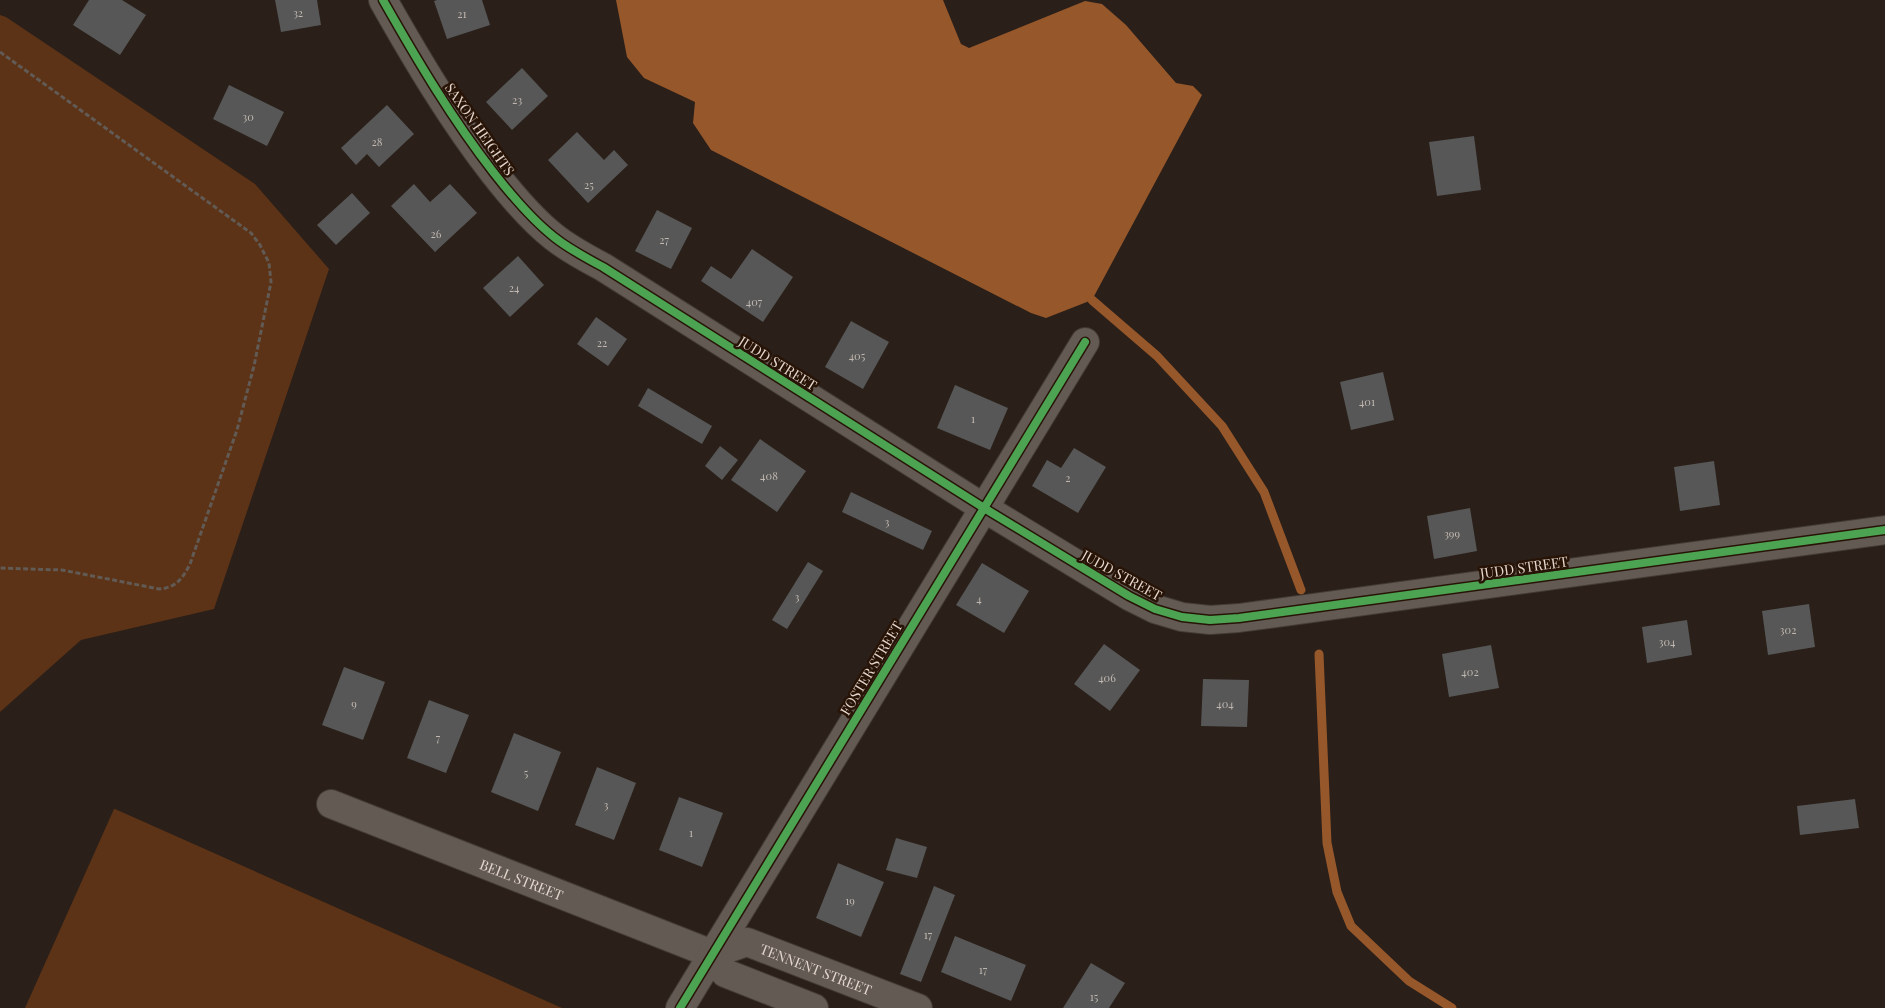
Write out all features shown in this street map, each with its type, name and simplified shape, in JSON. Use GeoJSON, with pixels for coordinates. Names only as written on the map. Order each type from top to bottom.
{"type":"FeatureCollection","features":[{"type":"Feature","properties":{"kind":"street","name":"SAXON HEIGHTS"},"geometry":{"type":"LineString","coordinates":[[383,0],[448,109],[513,198],[554,237],[578,254]]}},
{"type":"Feature","properties":{"kind":"street","name":"JUDD STREET"},"geometry":{"type":"LineString","coordinates":[[578,254],[603,267],[984,508],[1130,596],[1155,609],[1182,617],[1210,620],[1239,618],[1885,530]]}},
{"type":"Feature","properties":{"kind":"street","name":"FOSTER STREET"},"geometry":{"type":"LineString","coordinates":[[680,1008],[1085,342]]}},
{"type":"Feature","properties":{"kind":"street","name":"BELL STREET"},"geometry":{"type":"LineString","coordinates":[[331,804],[712,954]]}},
{"type":"Feature","properties":{"kind":"street","name":"TENNENT STREET"},"geometry":{"type":"LineString","coordinates":[[712,954],[747,942],[918,1008]]}},
{"type":"Feature","properties":{"kind":"street"},"geometry":{"type":"LineString","coordinates":[[712,954],[725,973],[814,1008]]}},
{"type":"Feature","properties":{"kind":"path"},"geometry":{"type":"LineString","coordinates":[[0,52],[130,148],[235,220],[260,245],[269,263],[271,282],[254,366],[234,438],[190,564],[177,584],[170,588],[160,589],[62,570],[0,568]]}},
{"type":"Feature","properties":{"kind":"shaded area"},"geometry":{"type":"Polygon","coordinates":[[[616,0],[943,0],[961,44],[969,48],[1085,1],[1102,4],[1126,25],[1176,83],[1193,86],[1202,95],[1092,300],[1046,318],[1031,313],[711,150],[693,123],[695,102],[644,78],[627,57],[616,0]]]}},
{"type":"Feature","properties":{"kind":"shaded area"},"geometry":{"type":"Polygon","coordinates":[[[0,15],[6,17],[255,184],[329,269],[214,609],[81,640],[0,712],[0,15]]]}},
{"type":"Feature","properties":{"kind":"shaded area"},"geometry":{"type":"Polygon","coordinates":[[[115,809],[562,1008],[25,1008],[115,809]]]}},
{"type":"Feature","properties":{"kind":"building"},"geometry":{"type":"Polygon","coordinates":[[[89,0],[122,0],[146,15],[120,55],[73,25],[89,0]]]}},
{"type":"Feature","properties":{"kind":"building"},"geometry":{"type":"Polygon","coordinates":[[[275,0],[317,0],[321,25],[281,32],[275,0]]]}},
{"type":"Feature","properties":{"kind":"building"},"geometry":{"type":"Polygon","coordinates":[[[482,0],[490,25],[447,39],[434,1],[482,0]]]}},
{"type":"Feature","properties":{"kind":"building"},"geometry":{"type":"Polygon","coordinates":[[[522,68],[548,96],[512,130],[486,102],[522,68]]]}},
{"type":"Feature","properties":{"kind":"building"},"geometry":{"type":"Polygon","coordinates":[[[229,85],[284,112],[267,146],[213,119],[229,85]]]}},
{"type":"Feature","properties":{"kind":"building"},"geometry":{"type":"Polygon","coordinates":[[[387,105],[414,134],[379,167],[367,154],[356,165],[341,148],[387,105]]]}},
{"type":"Feature","properties":{"kind":"building"},"geometry":{"type":"Polygon","coordinates":[[[577,132],[604,160],[614,150],[628,165],[588,203],[548,160],[577,132]]]}},
{"type":"Feature","properties":{"kind":"building"},"geometry":{"type":"Polygon","coordinates":[[[1474,136],[1481,190],[1437,196],[1429,142],[1474,136]]]}},
{"type":"Feature","properties":{"kind":"building"},"geometry":{"type":"Polygon","coordinates":[[[414,184],[430,202],[450,184],[477,213],[435,252],[391,206],[414,184]]]}},
{"type":"Feature","properties":{"kind":"building"},"geometry":{"type":"Polygon","coordinates":[[[352,193],[370,213],[336,245],[317,225],[352,193]]]}},
{"type":"Feature","properties":{"kind":"building"},"geometry":{"type":"Polygon","coordinates":[[[657,210],[692,228],[671,269],[635,251],[657,210]]]}},
{"type":"Feature","properties":{"kind":"building"},"geometry":{"type":"Polygon","coordinates":[[[752,249],[793,277],[763,322],[701,281],[711,266],[731,279],[752,249]]]}},
{"type":"Feature","properties":{"kind":"building"},"geometry":{"type":"Polygon","coordinates":[[[518,256],[544,285],[510,317],[483,288],[518,256]]]}},
{"type":"Feature","properties":{"kind":"building"},"geometry":{"type":"Polygon","coordinates":[[[596,317],[627,339],[608,366],[577,344],[596,317]]]}},
{"type":"Feature","properties":{"kind":"building"},"geometry":{"type":"Polygon","coordinates":[[[851,321],[889,342],[863,389],[825,367],[851,321]]]}},
{"type":"Feature","properties":{"kind":"building"},"geometry":{"type":"Polygon","coordinates":[[[1383,372],[1394,420],[1351,430],[1340,382],[1383,372]]]}},
{"type":"Feature","properties":{"kind":"building"},"geometry":{"type":"Polygon","coordinates":[[[955,385],[1008,408],[990,450],[937,428],[955,385]]]}},
{"type":"Feature","properties":{"kind":"building"},"geometry":{"type":"Polygon","coordinates":[[[648,388],[712,426],[702,444],[638,406],[648,388]]]}},
{"type":"Feature","properties":{"kind":"building"},"geometry":{"type":"Polygon","coordinates":[[[760,439],[806,471],[777,512],[731,480],[760,439]]]}},
{"type":"Feature","properties":{"kind":"building"},"geometry":{"type":"Polygon","coordinates":[[[720,446],[738,460],[722,480],[705,466],[720,446]]]}},
{"type":"Feature","properties":{"kind":"building"},"geometry":{"type":"Polygon","coordinates":[[[1074,448],[1106,467],[1078,513],[1032,486],[1047,460],[1061,468],[1074,448]]]}},
{"type":"Feature","properties":{"kind":"building"},"geometry":{"type":"Polygon","coordinates":[[[1714,461],[1720,505],[1680,511],[1674,467],[1714,461]]]}},
{"type":"Feature","properties":{"kind":"building"},"geometry":{"type":"Polygon","coordinates":[[[851,492],[932,531],[923,550],[842,512],[851,492]]]}},
{"type":"Feature","properties":{"kind":"building"},"geometry":{"type":"Polygon","coordinates":[[[1470,508],[1477,551],[1434,559],[1427,516],[1470,508]]]}},
{"type":"Feature","properties":{"kind":"building"},"geometry":{"type":"Polygon","coordinates":[[[808,562],[823,571],[787,629],[772,620],[808,562]]]}},
{"type":"Feature","properties":{"kind":"building"},"geometry":{"type":"Polygon","coordinates":[[[982,563],[1029,591],[1004,633],[956,605],[982,563]]]}},
{"type":"Feature","properties":{"kind":"building"},"geometry":{"type":"Polygon","coordinates":[[[1809,604],[1815,647],[1768,655],[1762,611],[1809,604]]]}},
{"type":"Feature","properties":{"kind":"building"},"geometry":{"type":"Polygon","coordinates":[[[1687,620],[1692,655],[1647,663],[1642,627],[1687,620]]]}},
{"type":"Feature","properties":{"kind":"building"},"geometry":{"type":"Polygon","coordinates":[[[1104,644],[1140,670],[1110,711],[1074,684],[1104,644]]]}},
{"type":"Feature","properties":{"kind":"building"},"geometry":{"type":"Polygon","coordinates":[[[1491,645],[1499,688],[1449,697],[1442,654],[1491,645]]]}},
{"type":"Feature","properties":{"kind":"building"},"geometry":{"type":"Polygon","coordinates":[[[344,667],[385,682],[363,740],[322,725],[344,667]]]}},
{"type":"Feature","properties":{"kind":"building"},"geometry":{"type":"Polygon","coordinates":[[[1203,679],[1249,680],[1247,727],[1201,726],[1203,679]]]}},
{"type":"Feature","properties":{"kind":"building"},"geometry":{"type":"Polygon","coordinates":[[[429,700],[469,715],[446,773],[407,758],[429,700]]]}},
{"type":"Feature","properties":{"kind":"building"},"geometry":{"type":"Polygon","coordinates":[[[514,733],[561,752],[538,811],[491,792],[514,733]]]}},
{"type":"Feature","properties":{"kind":"building"},"geometry":{"type":"Polygon","coordinates":[[[597,767],[636,783],[614,840],[575,825],[597,767]]]}},
{"type":"Feature","properties":{"kind":"building"},"geometry":{"type":"Polygon","coordinates":[[[679,797],[723,813],[702,867],[659,850],[679,797]]]}},
{"type":"Feature","properties":{"kind":"building"},"geometry":{"type":"Polygon","coordinates":[[[1855,799],[1859,828],[1800,835],[1797,806],[1855,799]]]}},
{"type":"Feature","properties":{"kind":"building"},"geometry":{"type":"Polygon","coordinates":[[[896,838],[927,847],[917,878],[886,870],[896,838]]]}},
{"type":"Feature","properties":{"kind":"building"},"geometry":{"type":"Polygon","coordinates":[[[838,863],[884,882],[861,937],[816,918],[838,863]]]}},
{"type":"Feature","properties":{"kind":"building"},"geometry":{"type":"Polygon","coordinates":[[[934,886],[955,895],[921,982],[900,974],[934,886]]]}},
{"type":"Feature","properties":{"kind":"building"},"geometry":{"type":"Polygon","coordinates":[[[955,936],[1026,965],[1011,1001],[941,972],[955,936]]]}},
{"type":"Feature","properties":{"kind":"building"},"geometry":{"type":"Polygon","coordinates":[[[1091,963],[1125,983],[1109,1008],[1063,1008],[1091,963]]]}},
{"type":"Feature","properties":{"kind":"waterway"},"geometry":{"type":"LineString","coordinates":[[1092,300],[1157,356],[1222,426],[1264,492],[1301,590]]}},
{"type":"Feature","properties":{"kind":"waterway"},"geometry":{"type":"LineString","coordinates":[[1319,654],[1327,843],[1337,892],[1351,926],[1409,981],[1452,1008]]}},
{"type":"Feature","properties":{"kind":"cycle path"},"geometry":{"type":"LineString","coordinates":[[383,0],[436,89],[479,153],[522,207],[554,237],[984,508],[1129,596],[1155,609],[1182,617],[1210,620],[1239,618],[1885,530]]}},
{"type":"Feature","properties":{"kind":"cycle path"},"geometry":{"type":"LineString","coordinates":[[680,1008],[1085,342]]}}]}
